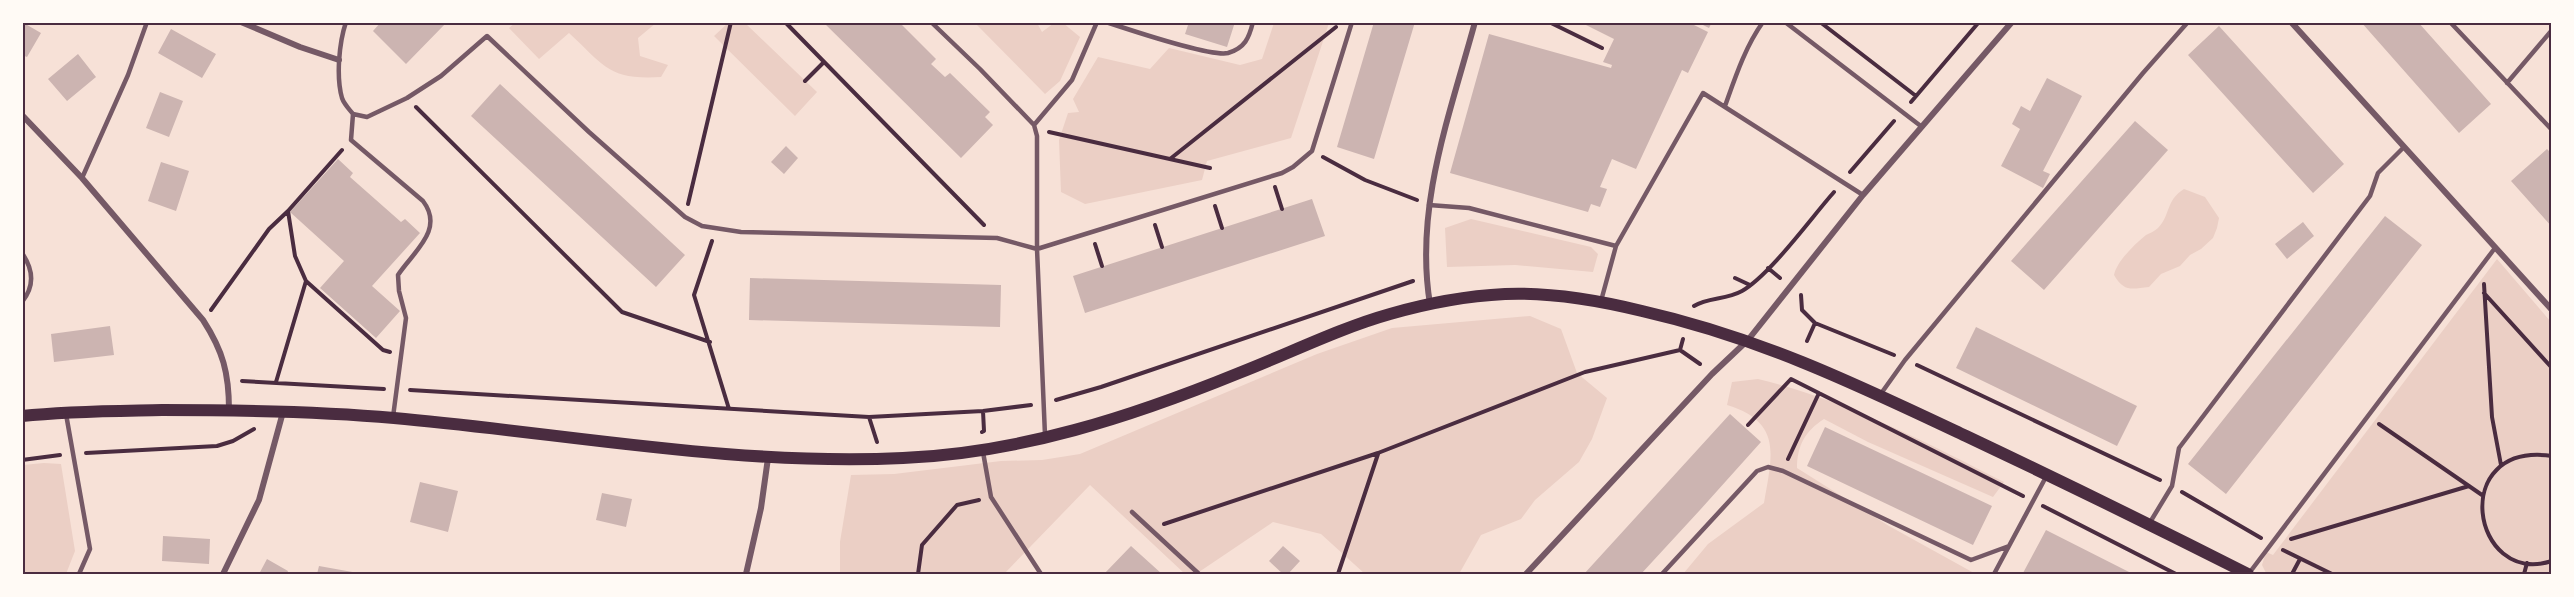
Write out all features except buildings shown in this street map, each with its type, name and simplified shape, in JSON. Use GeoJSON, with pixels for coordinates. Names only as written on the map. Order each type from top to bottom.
{"type":"FeatureCollection","features":[{"type":"Feature","properties":{"kind":"main road"},"geometry":{"type":"LineString","coordinates":[[22,416],[65,411],[229,410],[393,417],[681,451],[768,458],[905,458],[983,450],[1080,431],[1213,384],[1383,316],[1430,304],[1506,294],[1544,294],[1601,301],[1688,321],[1800,359],[2047,475],[2248,574]]}},
{"type":"Feature","properties":{"kind":"street"},"geometry":{"type":"LineString","coordinates":[[240,22],[300,47],[339,60]]}},
{"type":"Feature","properties":{"kind":"street"},"geometry":{"type":"LineString","coordinates":[[1430,304],[1425,277],[1428,205],[1475,22]]}},
{"type":"Feature","properties":{"kind":"street"},"geometry":{"type":"LineString","coordinates":[[1526,574],[1712,374],[1748,340],[1863,195],[2012,22]]}},
{"type":"Feature","properties":{"kind":"street"},"geometry":{"type":"LineString","coordinates":[[2291,22],[2552,310]]}},
{"type":"Feature","properties":{"kind":"street"},"geometry":{"type":"LineString","coordinates":[[22,115],[82,178],[204,320],[217,341],[229,380],[229,410]]}},
{"type":"Feature","properties":{"kind":"street"},"geometry":{"type":"LineString","coordinates":[[223,574],[259,500],[283,412]]}},
{"type":"Feature","properties":{"kind":"street"},"geometry":{"type":"LineString","coordinates":[[746,574],[761,508],[768,458]]}},
{"type":"Feature","properties":{"kind":"lane"},"geometry":{"type":"LineString","coordinates":[[82,178],[128,75],[147,22]]}},
{"type":"Feature","properties":{"kind":"lane"},"geometry":{"type":"LineString","coordinates":[[346,22],[341,38],[339,60],[342,99],[353,114],[351,140],[423,201],[431,211],[430,227],[425,241],[398,275],[399,291],[406,318],[393,417]]}},
{"type":"Feature","properties":{"kind":"lane"},"geometry":{"type":"LineString","coordinates":[[931,22],[1034,125],[1037,136],[1037,249],[1046,439]]}},
{"type":"Feature","properties":{"kind":"lane"},"geometry":{"type":"LineString","coordinates":[[1034,125],[1072,80],[1096,22]]}},
{"type":"Feature","properties":{"kind":"lane"},"geometry":{"type":"LineString","coordinates":[[1106,22],[1187,46],[1225,54],[1238,49],[1248,40],[1253,22]]}},
{"type":"Feature","properties":{"kind":"lane"},"geometry":{"type":"LineString","coordinates":[[353,114],[367,117],[408,98],[441,76],[487,36],[589,132],[686,217],[702,226],[765,233],[997,238],[1037,249],[1272,176],[1293,167],[1312,151],[1352,22]]}},
{"type":"Feature","properties":{"kind":"lane"},"geometry":{"type":"LineString","coordinates":[[1725,106],[1738,71],[1763,22]]}},
{"type":"Feature","properties":{"kind":"lane"},"geometry":{"type":"LineString","coordinates":[[1785,22],[1922,127]]}},
{"type":"Feature","properties":{"kind":"lane"},"geometry":{"type":"LineString","coordinates":[[1880,395],[1905,360],[2188,22]]}},
{"type":"Feature","properties":{"kind":"lane"},"geometry":{"type":"LineString","coordinates":[[2450,22],[2552,130]]}},
{"type":"Feature","properties":{"kind":"lane"},"geometry":{"type":"LineString","coordinates":[[2507,82],[2552,30]]}},
{"type":"Feature","properties":{"kind":"lane"},"geometry":{"type":"LineString","coordinates":[[1601,301],[1616,246],[1703,93],[1863,195]]}},
{"type":"Feature","properties":{"kind":"lane"},"geometry":{"type":"LineString","coordinates":[[2150,525],[2172,486],[2179,448],[2370,196],[2378,173],[2404,147]]}},
{"type":"Feature","properties":{"kind":"lane"},"geometry":{"type":"LineString","coordinates":[[1428,205],[1469,208],[1616,246]]}},
{"type":"Feature","properties":{"kind":"lane"},"geometry":{"type":"LineString","coordinates":[[2248,574],[2495,248]]}},
{"type":"Feature","properties":{"kind":"lane"},"geometry":{"type":"LineString","coordinates":[[22,253],[29,263],[31,278],[30,292],[22,302]]}},
{"type":"Feature","properties":{"kind":"lane"},"geometry":{"type":"LineString","coordinates":[[65,411],[90,549],[80,574]]}},
{"type":"Feature","properties":{"kind":"lane"},"geometry":{"type":"LineString","coordinates":[[983,450],[991,497],[1041,574]]}},
{"type":"Feature","properties":{"kind":"lane"},"geometry":{"type":"LineString","coordinates":[[1662,574],[1757,471],[1768,467],[1783,471],[1971,560],[2009,546]]}},
{"type":"Feature","properties":{"kind":"lane"},"geometry":{"type":"LineString","coordinates":[[1994,574],[2047,475]]}},
{"type":"Feature","properties":{"kind":"lane"},"geometry":{"type":"LineString","coordinates":[[1132,512],[1199,574]]}},
{"type":"Feature","properties":{"kind":"path"},"geometry":{"type":"LineString","coordinates":[[686,217],[731,22]]}},
{"type":"Feature","properties":{"kind":"path"},"geometry":{"type":"LineString","coordinates":[[785,22],[997,238]]}},
{"type":"Feature","properties":{"kind":"path"},"geometry":{"type":"LineString","coordinates":[[1170,159],[1343,22]]}},
{"type":"Feature","properties":{"kind":"path"},"geometry":{"type":"LineString","coordinates":[[1549,22],[1602,48]]}},
{"type":"Feature","properties":{"kind":"path"},"geometry":{"type":"LineString","coordinates":[[1820,22],[1916,96]]}},
{"type":"Feature","properties":{"kind":"path"},"geometry":{"type":"LineString","coordinates":[[805,81],[824,62]]}},
{"type":"Feature","properties":{"kind":"path"},"geometry":{"type":"LineString","coordinates":[[408,98],[621,312],[710,342]]}},
{"type":"Feature","properties":{"kind":"path"},"geometry":{"type":"LineString","coordinates":[[1037,136],[1049,132],[1210,168]]}},
{"type":"Feature","properties":{"kind":"path"},"geometry":{"type":"LineString","coordinates":[[204,320],[269,229],[351,140]]}},
{"type":"Feature","properties":{"kind":"path"},"geometry":{"type":"LineString","coordinates":[[1312,151],[1365,180],[1428,205]]}},
{"type":"Feature","properties":{"kind":"path"},"geometry":{"type":"LineString","coordinates":[[1272,176],[1282,209]]}},
{"type":"Feature","properties":{"kind":"path"},"geometry":{"type":"LineString","coordinates":[[1212,194],[1222,228]]}},
{"type":"Feature","properties":{"kind":"path"},"geometry":{"type":"LineString","coordinates":[[288,211],[295,256],[306,281],[383,350],[401,354]]}},
{"type":"Feature","properties":{"kind":"path"},"geometry":{"type":"LineString","coordinates":[[1151,213],[1162,247]]}},
{"type":"Feature","properties":{"kind":"path"},"geometry":{"type":"LineString","coordinates":[[716,228],[694,295],[729,409]]}},
{"type":"Feature","properties":{"kind":"path"},"geometry":{"type":"LineString","coordinates":[[1092,232],[1102,266]]}},
{"type":"Feature","properties":{"kind":"path"},"geometry":{"type":"LineString","coordinates":[[2482,266],[2492,417],[2501,465]]}},
{"type":"Feature","properties":{"kind":"path"},"geometry":{"type":"LineString","coordinates":[[1768,268],[1781,278]]}},
{"type":"Feature","properties":{"kind":"path"},"geometry":{"type":"LineString","coordinates":[[229,380],[869,417],[983,411],[1044,403],[1101,387],[1425,277]]}},
{"type":"Feature","properties":{"kind":"path"},"geometry":{"type":"LineString","coordinates":[[1735,278],[1750,285]]}},
{"type":"Feature","properties":{"kind":"path"},"geometry":{"type":"LineString","coordinates":[[276,382],[306,281]]}},
{"type":"Feature","properties":{"kind":"path"},"geometry":{"type":"LineString","coordinates":[[2484,293],[2552,368]]}},
{"type":"Feature","properties":{"kind":"path"},"geometry":{"type":"LineString","coordinates":[[1801,294],[1802,310],[1815,323],[1905,360],[2172,486],[2272,545],[2332,574]]}},
{"type":"Feature","properties":{"kind":"path"},"geometry":{"type":"LineString","coordinates":[[1807,341],[1815,323]]}},
{"type":"Feature","properties":{"kind":"path"},"geometry":{"type":"LineString","coordinates":[[1680,350],[1684,336]]}},
{"type":"Feature","properties":{"kind":"path"},"geometry":{"type":"LineString","coordinates":[[1150,529],[1378,453],[1586,372],[1680,350],[1700,364]]}},
{"type":"Feature","properties":{"kind":"path"},"geometry":{"type":"LineString","coordinates":[[1748,425],[1791,379],[2176,574]]}},
{"type":"Feature","properties":{"kind":"path"},"geometry":{"type":"LineString","coordinates":[[1783,471],[1819,393]]}},
{"type":"Feature","properties":{"kind":"path"},"geometry":{"type":"LineString","coordinates":[[974,433],[984,431],[983,411]]}},
{"type":"Feature","properties":{"kind":"path"},"geometry":{"type":"LineString","coordinates":[[22,460],[73,454],[217,446],[233,441],[283,412]]}},
{"type":"Feature","properties":{"kind":"path"},"geometry":{"type":"LineString","coordinates":[[2367,415],[2482,495]]}},
{"type":"Feature","properties":{"kind":"path"},"geometry":{"type":"LineString","coordinates":[[869,417],[877,443],[888,442]]}},
{"type":"Feature","properties":{"kind":"path"},"geometry":{"type":"LineString","coordinates":[[1338,574],[1378,453]]}},
{"type":"Feature","properties":{"kind":"path"},"geometry":{"type":"LineString","coordinates":[[2552,456],[2535,453],[2517,457],[2501,465],[2489,479],[2482,495],[2481,513],[2490,538],[2510,557],[2527,562],[2552,561]]}},
{"type":"Feature","properties":{"kind":"path"},"geometry":{"type":"LineString","coordinates":[[2272,545],[2469,486]]}},
{"type":"Feature","properties":{"kind":"path"},"geometry":{"type":"LineString","coordinates":[[918,574],[922,545],[957,505],[991,497]]}},
{"type":"Feature","properties":{"kind":"path"},"geometry":{"type":"LineString","coordinates":[[2292,574],[2300,559]]}},
{"type":"Feature","properties":{"kind":"path"},"geometry":{"type":"LineString","coordinates":[[2524,574],[2527,562]]}},
{"type":"Feature","properties":{"kind":"shaded area"},"geometry":{"type":"Polygon","coordinates":[[[516,22],[656,23],[638,38],[640,56],[668,65],[661,77],[629,76],[618,73],[600,62],[569,33],[539,59],[509,28],[516,22]]]}},
{"type":"Feature","properties":{"kind":"shaded area"},"geometry":{"type":"Polygon","coordinates":[[[728,23],[745,23],[817,92],[795,116],[714,36],[728,23]]]}},
{"type":"Feature","properties":{"kind":"shaded area"},"geometry":{"type":"Polygon","coordinates":[[[975,23],[1037,23],[1042,32],[1054,23],[1063,23],[1080,37],[1060,81],[1045,94],[975,23]]]}},
{"type":"Feature","properties":{"kind":"shaded area"},"geometry":{"type":"Polygon","coordinates":[[[1274,23],[1329,23],[1291,138],[1207,161],[1202,180],[1085,204],[1061,192],[1059,140],[1068,113],[1079,112],[1073,99],[1098,57],[1150,69],[1169,48],[1240,65],[1262,59],[1274,23]]]}},
{"type":"Feature","properties":{"kind":"shaded area"},"geometry":{"type":"Polygon","coordinates":[[[2184,189],[2205,197],[2219,218],[2213,238],[2190,255],[2180,266],[2161,274],[2149,287],[2133,289],[2125,287],[2114,275],[2119,264],[2136,243],[2158,228],[2174,198],[2184,189]]]}},
{"type":"Feature","properties":{"kind":"shaded area"},"geometry":{"type":"Polygon","coordinates":[[[1471,219],[1591,247],[1598,254],[1593,272],[1515,265],[1447,267],[1445,228],[1471,219]]]}},
{"type":"Feature","properties":{"kind":"shaded area"},"geometry":{"type":"Polygon","coordinates":[[[2497,259],[2551,322],[2551,574],[2266,573],[2262,565],[2266,552],[2273,555],[2497,259]]]}},
{"type":"Feature","properties":{"kind":"shaded area"},"geometry":{"type":"Polygon","coordinates":[[[1530,316],[1561,329],[1577,373],[1607,398],[1592,439],[1579,462],[1535,500],[1521,519],[1481,535],[1459,574],[1365,574],[1321,534],[1273,522],[1196,574],[1185,574],[1090,485],[1004,574],[840,574],[840,542],[851,475],[894,474],[1001,461],[1042,460],[1080,454],[1317,354],[1392,328],[1530,316]]]}},
{"type":"Feature","properties":{"kind":"shaded area"},"geometry":{"type":"Polygon","coordinates":[[[1758,379],[1853,410],[1914,437],[2004,482],[1993,497],[1868,442],[1824,419],[1807,434],[1801,446],[1797,468],[1889,526],[1974,573],[1683,574],[1708,544],[1764,503],[1771,456],[1770,443],[1758,421],[1745,412],[1727,405],[1732,382],[1758,379]]]}},
{"type":"Feature","properties":{"kind":"shaded area"},"geometry":{"type":"Polygon","coordinates":[[[61,464],[75,551],[66,574],[23,574],[23,465],[61,464]]]}}]}
